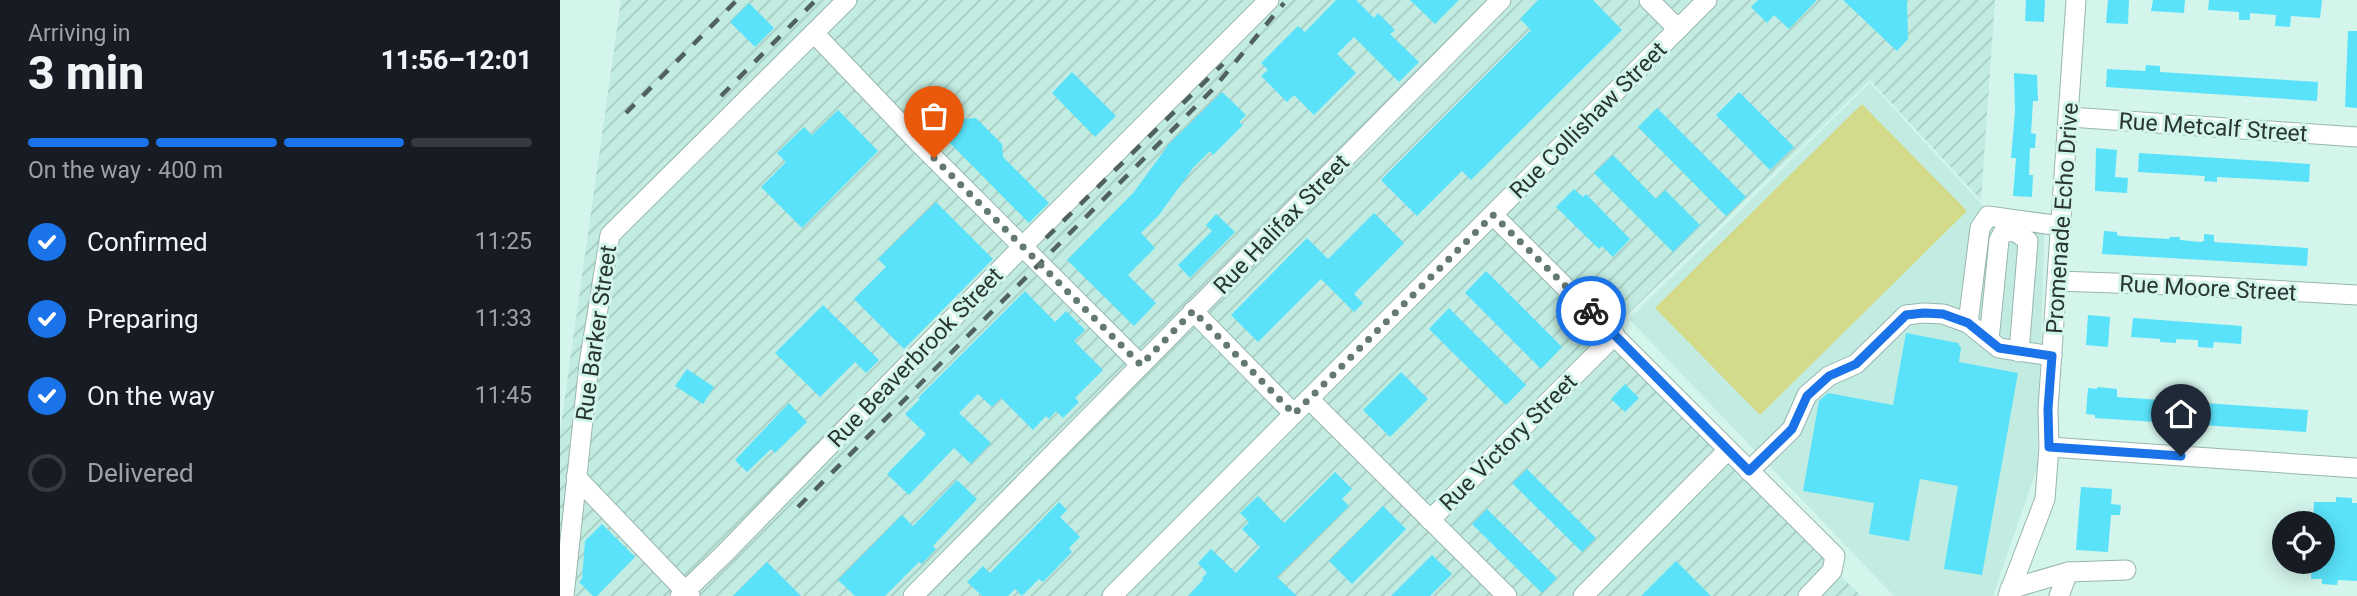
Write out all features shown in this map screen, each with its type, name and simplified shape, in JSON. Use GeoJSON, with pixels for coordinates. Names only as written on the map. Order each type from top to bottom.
{"type":"FeatureCollection","features":[{"type":"Feature","properties":{"kind":"street","name":"Rue Barker Street"},"geometry":{"type":"LineString","coordinates":[[564,596],[589,364],[610,235],[846,0]]}},
{"type":"Feature","properties":{"kind":"street","name":"Rue Beaverbrook Street"},"geometry":{"type":"LineString","coordinates":[[685,595],[1022,247],[1269,0]]}},
{"type":"Feature","properties":{"kind":"street","name":"Rue Halifax Street"},"geometry":{"type":"LineString","coordinates":[[913,596],[1501,0]]}},
{"type":"Feature","properties":{"kind":"street"},"geometry":{"type":"LineString","coordinates":[[1649,0],[1678,29]]}},
{"type":"Feature","properties":{"kind":"street","name":"Rue Collishaw Street"},"geometry":{"type":"LineString","coordinates":[[1112,596],[1707,0]]}},
{"type":"Feature","properties":{"kind":"street","name":"Promenade Echo Drive"},"geometry":{"type":"LineString","coordinates":[[2009,593],[2045,499],[2049,447],[2048,409],[2059,281],[2076,0]]}},
{"type":"Feature","properties":{"kind":"street"},"geometry":{"type":"LineString","coordinates":[[814,33],[917,141],[1141,365]]}},
{"type":"Feature","properties":{"kind":"street","name":"Rue Metcalf Street"},"geometry":{"type":"LineString","coordinates":[[2070,117],[2357,137]]}},
{"type":"Feature","properties":{"kind":"street"},"geometry":{"type":"LineString","coordinates":[[1493,215],[1835,556],[1832,572],[1808,596]]}},
{"type":"Feature","properties":{"kind":"street"},"geometry":{"type":"LineString","coordinates":[[1968,323],[1980,228],[1988,216],[2061,226]]}},
{"type":"Feature","properties":{"kind":"street"},"geometry":{"type":"LineString","coordinates":[[1989,340],[1998,240],[2004,231],[2016,232],[2028,241],[2019,352]]}},
{"type":"Feature","properties":{"kind":"street","name":"Rue Moore Street"},"geometry":{"type":"LineString","coordinates":[[2059,281],[2357,295]]}},
{"type":"Feature","properties":{"kind":"street"},"geometry":{"type":"LineString","coordinates":[[1193,311],[1294,414]]}},
{"type":"Feature","properties":{"kind":"street"},"geometry":{"type":"LineString","coordinates":[[1749,471],[1792,429],[1807,396],[1829,376],[1856,364],[1906,315],[1943,314],[1968,323],[1999,348],[2052,356]]}},
{"type":"Feature","properties":{"kind":"street","name":"Rue Victory Street"},"geometry":{"type":"LineString","coordinates":[[1430,520],[1615,335]]}},
{"type":"Feature","properties":{"kind":"street"},"geometry":{"type":"LineString","coordinates":[[1308,399],[1507,596]]}},
{"type":"Feature","properties":{"kind":"street"},"geometry":{"type":"LineString","coordinates":[[2049,447],[2298,472],[2357,468]]}},
{"type":"Feature","properties":{"kind":"street"},"geometry":{"type":"LineString","coordinates":[[1583,596],[1728,450]]}},
{"type":"Feature","properties":{"kind":"street"},"geometry":{"type":"LineString","coordinates":[[576,477],[685,595]]}},
{"type":"Feature","properties":{"kind":"street"},"geometry":{"type":"LineString","coordinates":[[2009,593],[2068,572],[2126,570]]}},
{"type":"Feature","properties":{"kind":"street"},"geometry":{"type":"LineString","coordinates":[[2059,596],[2068,572]]}},
{"type":"Feature","properties":{"kind":"shaded area"},"geometry":{"type":"Polygon","coordinates":[[[621,0],[1995,0],[1981,200],[1870,80],[1604,337],[1861,596],[560,596],[560,432],[621,0]]]}},
{"type":"Feature","properties":{"kind":"shaded area"},"geometry":{"type":"Polygon","coordinates":[[[1870,83],[1984,207],[2045,212],[2037,468],[1993,596],[1894,596],[1629,319],[1870,83]]]}},
{"type":"Feature","properties":{"kind":"green space"},"geometry":{"type":"Polygon","coordinates":[[[1862,104],[1967,211],[1760,415],[1655,308],[1862,104]]]}},
{"type":"Feature","properties":{"kind":"building"},"geometry":{"type":"Polygon","coordinates":[[[1336,0],[1356,0],[1374,18],[1378,13],[1395,30],[1390,34],[1419,62],[1399,82],[1354,37],[1337,54],[1356,73],[1314,115],[1294,95],[1287,102],[1261,76],[1268,70],[1261,63],[1298,26],[1305,32],[1336,0]]]}},
{"type":"Feature","properties":{"kind":"building"},"geometry":{"type":"Polygon","coordinates":[[[1410,0],[1459,0],[1435,24],[1410,0]]]}},
{"type":"Feature","properties":{"kind":"building"},"geometry":{"type":"Polygon","coordinates":[[[1538,0],[1593,0],[1622,30],[1471,180],[1462,171],[1417,216],[1381,180],[1531,30],[1520,19],[1538,0]]]}},
{"type":"Feature","properties":{"kind":"building"},"geometry":{"type":"Polygon","coordinates":[[[1758,0],[1817,0],[1789,29],[1774,15],[1767,23],[1751,7],[1758,0]]]}},
{"type":"Feature","properties":{"kind":"building"},"geometry":{"type":"Polygon","coordinates":[[[1843,0],[1907,0],[1908,39],[1897,51],[1843,0]]]}},
{"type":"Feature","properties":{"kind":"building"},"geometry":{"type":"Polygon","coordinates":[[[2026,0],[2045,0],[2044,22],[2025,21],[2026,0]]]}},
{"type":"Feature","properties":{"kind":"building"},"geometry":{"type":"Polygon","coordinates":[[[2108,0],[2129,0],[2128,24],[2106,23],[2108,0]]]}},
{"type":"Feature","properties":{"kind":"building"},"geometry":{"type":"Polygon","coordinates":[[[2153,0],[2185,0],[2184,13],[2151,11],[2153,0]]]}},
{"type":"Feature","properties":{"kind":"building"},"geometry":{"type":"Polygon","coordinates":[[[2209,0],[2322,0],[2320,18],[2291,16],[2290,27],[2275,26],[2276,15],[2250,13],[2250,20],[2239,20],[2239,12],[2208,10],[2209,0]]]}},
{"type":"Feature","properties":{"kind":"building"},"geometry":{"type":"Polygon","coordinates":[[[749,3],[774,28],[755,47],[730,22],[749,3]]]}},
{"type":"Feature","properties":{"kind":"building"},"geometry":{"type":"Polygon","coordinates":[[[2348,31],[2357,31],[2357,108],[2345,107],[2348,31]]]}},
{"type":"Feature","properties":{"kind":"building"},"geometry":{"type":"Polygon","coordinates":[[[2146,65],[2160,66],[2160,72],[2318,82],[2317,101],[2106,87],[2107,69],[2145,71],[2146,65]]]}},
{"type":"Feature","properties":{"kind":"building"},"geometry":{"type":"Polygon","coordinates":[[[1072,72],[1116,116],[1095,137],[1052,93],[1072,72]]]}},
{"type":"Feature","properties":{"kind":"building"},"geometry":{"type":"Polygon","coordinates":[[[2014,73],[2037,75],[2038,101],[2033,101],[2031,133],[2036,134],[2035,148],[2030,148],[2029,175],[2033,175],[2032,197],[2013,196],[2016,158],[2011,158],[2015,112],[2014,73]]]}},
{"type":"Feature","properties":{"kind":"building"},"geometry":{"type":"Polygon","coordinates":[[[1222,92],[1246,115],[1239,122],[1243,125],[1213,155],[1210,151],[1193,168],[1159,215],[1141,233],[1155,248],[1128,275],[1156,303],[1134,326],[1067,260],[1134,192],[1169,144],[1222,92]]]}},
{"type":"Feature","properties":{"kind":"building"},"geometry":{"type":"Polygon","coordinates":[[[1739,92],[1794,147],[1770,170],[1716,115],[1739,92]]]}},
{"type":"Feature","properties":{"kind":"building"},"geometry":{"type":"Polygon","coordinates":[[[1657,108],[1746,197],[1726,216],[1638,127],[1657,108]]]}},
{"type":"Feature","properties":{"kind":"building"},"geometry":{"type":"Polygon","coordinates":[[[838,110],[878,151],[802,228],[761,187],[786,162],[777,153],[804,127],[812,135],[838,110]]]}},
{"type":"Feature","properties":{"kind":"building"},"geometry":{"type":"Polygon","coordinates":[[[960,115],[964,119],[976,118],[1002,144],[1003,157],[1049,203],[1029,223],[941,134],[960,115]]]}},
{"type":"Feature","properties":{"kind":"building"},"geometry":{"type":"Polygon","coordinates":[[[2096,148],[2117,150],[2115,177],[2128,178],[2127,193],[2095,191],[2096,148]]]}},
{"type":"Feature","properties":{"kind":"building"},"geometry":{"type":"Polygon","coordinates":[[[2139,153],[2310,164],[2309,182],[2217,177],[2217,182],[2204,181],[2205,176],[2138,172],[2139,153]]]}},
{"type":"Feature","properties":{"kind":"building"},"geometry":{"type":"Polygon","coordinates":[[[1613,155],[1656,199],[1665,190],[1700,225],[1673,252],[1594,173],[1613,155]]]}},
{"type":"Feature","properties":{"kind":"building"},"geometry":{"type":"Polygon","coordinates":[[[1574,189],[1583,197],[1586,194],[1630,239],[1613,257],[1602,246],[1599,249],[1556,207],[1574,189]]]}},
{"type":"Feature","properties":{"kind":"building"},"geometry":{"type":"Polygon","coordinates":[[[936,202],[993,259],[904,349],[854,299],[886,267],[878,259],[936,202]]]}},
{"type":"Feature","properties":{"kind":"building"},"geometry":{"type":"Polygon","coordinates":[[[1374,213],[1404,243],[1354,294],[1363,303],[1354,312],[1321,279],[1258,342],[1231,315],[1307,238],[1328,259],[1374,213]]]}},
{"type":"Feature","properties":{"kind":"building"},"geometry":{"type":"Polygon","coordinates":[[[1216,214],[1235,232],[1190,278],[1178,265],[1212,231],[1206,225],[1216,214]]]}},
{"type":"Feature","properties":{"kind":"building"},"geometry":{"type":"Polygon","coordinates":[[[2104,231],[2117,232],[2120,236],[2169,239],[2180,237],[2180,240],[2201,242],[2204,241],[2204,234],[2214,235],[2214,242],[2308,248],[2307,266],[2102,254],[2104,231]]]}},
{"type":"Feature","properties":{"kind":"building"},"geometry":{"type":"Polygon","coordinates":[[[1486,271],[1562,347],[1541,369],[1465,293],[1486,271]]]}},
{"type":"Feature","properties":{"kind":"building"},"geometry":{"type":"Polygon","coordinates":[[[1025,291],[1055,322],[1066,311],[1085,330],[1074,341],[1103,370],[1075,398],[1079,402],[1063,418],[1056,411],[1049,419],[1046,416],[1033,430],[1001,398],[992,407],[978,394],[959,413],[991,443],[971,464],[954,448],[909,495],[887,474],[926,434],[905,414],[1025,291]]]}},
{"type":"Feature","properties":{"kind":"building"},"geometry":{"type":"Polygon","coordinates":[[[823,305],[879,360],[866,373],[855,362],[820,397],[775,353],[823,305]]]}},
{"type":"Feature","properties":{"kind":"building"},"geometry":{"type":"Polygon","coordinates":[[[1449,308],[1526,385],[1506,405],[1429,329],[1449,308]]]}},
{"type":"Feature","properties":{"kind":"building"},"geometry":{"type":"Polygon","coordinates":[[[2088,315],[2110,317],[2108,347],[2086,345],[2088,315]]]}},
{"type":"Feature","properties":{"kind":"building"},"geometry":{"type":"Polygon","coordinates":[[[2133,318],[2242,326],[2241,344],[2214,342],[2213,348],[2198,347],[2198,340],[2176,339],[2176,343],[2131,337],[2133,318]]]}},
{"type":"Feature","properties":{"kind":"building"},"geometry":{"type":"Polygon","coordinates":[[[1906,333],[1958,343],[1961,348],[1959,362],[2018,373],[1982,575],[1944,569],[1958,486],[1920,479],[1909,541],[1869,534],[1874,503],[1803,491],[1819,401],[1828,393],[1893,405],[1906,333]]]}},
{"type":"Feature","properties":{"kind":"building"},"geometry":{"type":"Polygon","coordinates":[[[687,369],[714,387],[703,404],[675,386],[687,369]]]}},
{"type":"Feature","properties":{"kind":"building"},"geometry":{"type":"Polygon","coordinates":[[[1401,372],[1428,399],[1390,437],[1363,410],[1401,372]]]}},
{"type":"Feature","properties":{"kind":"building"},"geometry":{"type":"Polygon","coordinates":[[[1625,384],[1639,398],[1625,412],[1611,399],[1625,384]]]}},
{"type":"Feature","properties":{"kind":"building"},"geometry":{"type":"Polygon","coordinates":[[[2088,388],[2117,389],[2117,397],[2308,410],[2306,432],[2095,418],[2095,415],[2086,414],[2088,388]]]}},
{"type":"Feature","properties":{"kind":"building"},"geometry":{"type":"Polygon","coordinates":[[[789,403],[807,422],[775,453],[771,449],[747,472],[735,460],[789,403]]]}},
{"type":"Feature","properties":{"kind":"building"},"geometry":{"type":"Polygon","coordinates":[[[1527,469],[1596,538],[1582,552],[1512,483],[1527,469]]]}},
{"type":"Feature","properties":{"kind":"building"},"geometry":{"type":"Polygon","coordinates":[[[1335,472],[1352,489],[1342,499],[1349,506],[1277,577],[1297,596],[1188,596],[1207,573],[1198,563],[1211,549],[1236,573],[1260,547],[1242,529],[1249,522],[1240,513],[1258,496],[1284,523],[1335,472]]]}},
{"type":"Feature","properties":{"kind":"building"},"geometry":{"type":"Polygon","coordinates":[[[957,480],[977,499],[933,546],[936,549],[922,564],[919,562],[885,596],[855,596],[838,580],[902,515],[913,526],[957,480]]]}},
{"type":"Feature","properties":{"kind":"building"},"geometry":{"type":"Polygon","coordinates":[[[2081,487],[2112,489],[2111,504],[2121,505],[2120,515],[2111,515],[2108,552],[2076,550],[2081,487]]]}},
{"type":"Feature","properties":{"kind":"building"},"geometry":{"type":"Polygon","coordinates":[[[2336,497],[2352,498],[2352,503],[2357,503],[2357,581],[2338,580],[2337,585],[2322,584],[2322,579],[2311,579],[2311,574],[2335,574],[2335,511],[2314,511],[2314,502],[2336,502],[2336,497]]]}},
{"type":"Feature","properties":{"kind":"building"},"geometry":{"type":"Polygon","coordinates":[[[1059,502],[1067,510],[1060,517],[1080,537],[1069,548],[1072,552],[1043,582],[1039,579],[1022,596],[1015,589],[1008,596],[982,596],[967,582],[983,566],[990,573],[1059,502]]]}},
{"type":"Feature","properties":{"kind":"building"},"geometry":{"type":"Polygon","coordinates":[[[1383,506],[1406,529],[1352,584],[1329,561],[1383,506]]]}},
{"type":"Feature","properties":{"kind":"building"},"geometry":{"type":"Polygon","coordinates":[[[1487,509],[1557,578],[1542,593],[1472,524],[1487,509]]]}},
{"type":"Feature","properties":{"kind":"building"},"geometry":{"type":"Polygon","coordinates":[[[602,524],[635,557],[597,596],[593,596],[579,582],[582,579],[585,541],[602,524]]]}},
{"type":"Feature","properties":{"kind":"building"},"geometry":{"type":"Polygon","coordinates":[[[1432,555],[1452,574],[1430,596],[1391,596],[1432,555]]]}},
{"type":"Feature","properties":{"kind":"building"},"geometry":{"type":"Polygon","coordinates":[[[1676,561],[1711,596],[1641,596],[1676,561]]]}},
{"type":"Feature","properties":{"kind":"building"},"geometry":{"type":"Polygon","coordinates":[[[767,562],[801,596],[733,596],[767,562]]]}},
{"type":"Feature","properties":{"kind":"railway"},"geometry":{"type":"LineString","coordinates":[[626,113],[737,0]]}},
{"type":"Feature","properties":{"kind":"railway"},"geometry":{"type":"LineString","coordinates":[[721,96],[816,0]]}},
{"type":"Feature","properties":{"kind":"railway"},"geometry":{"type":"LineString","coordinates":[[798,507],[1214,88],[1284,3]]}},
{"type":"Feature","properties":{"kind":"railway"},"geometry":{"type":"LineString","coordinates":[[1046,238],[1223,64]]}},
{"type":"Feature","properties":{"kind":"way so far"},"geometry":{"type":"LineString","coordinates":[[934,158],[1141,365],[1193,311],[1294,414],[1493,215],[1591,311]]}},
{"type":"Feature","properties":{"kind":"route"},"geometry":{"type":"LineString","coordinates":[[1591,311],[1749,471],[1792,429],[1807,396],[1829,376],[1856,364],[1906,315],[1924,313],[1943,314],[1968,323],[1999,348],[2052,356],[2048,409],[2049,447],[2181,456]]}}]}
